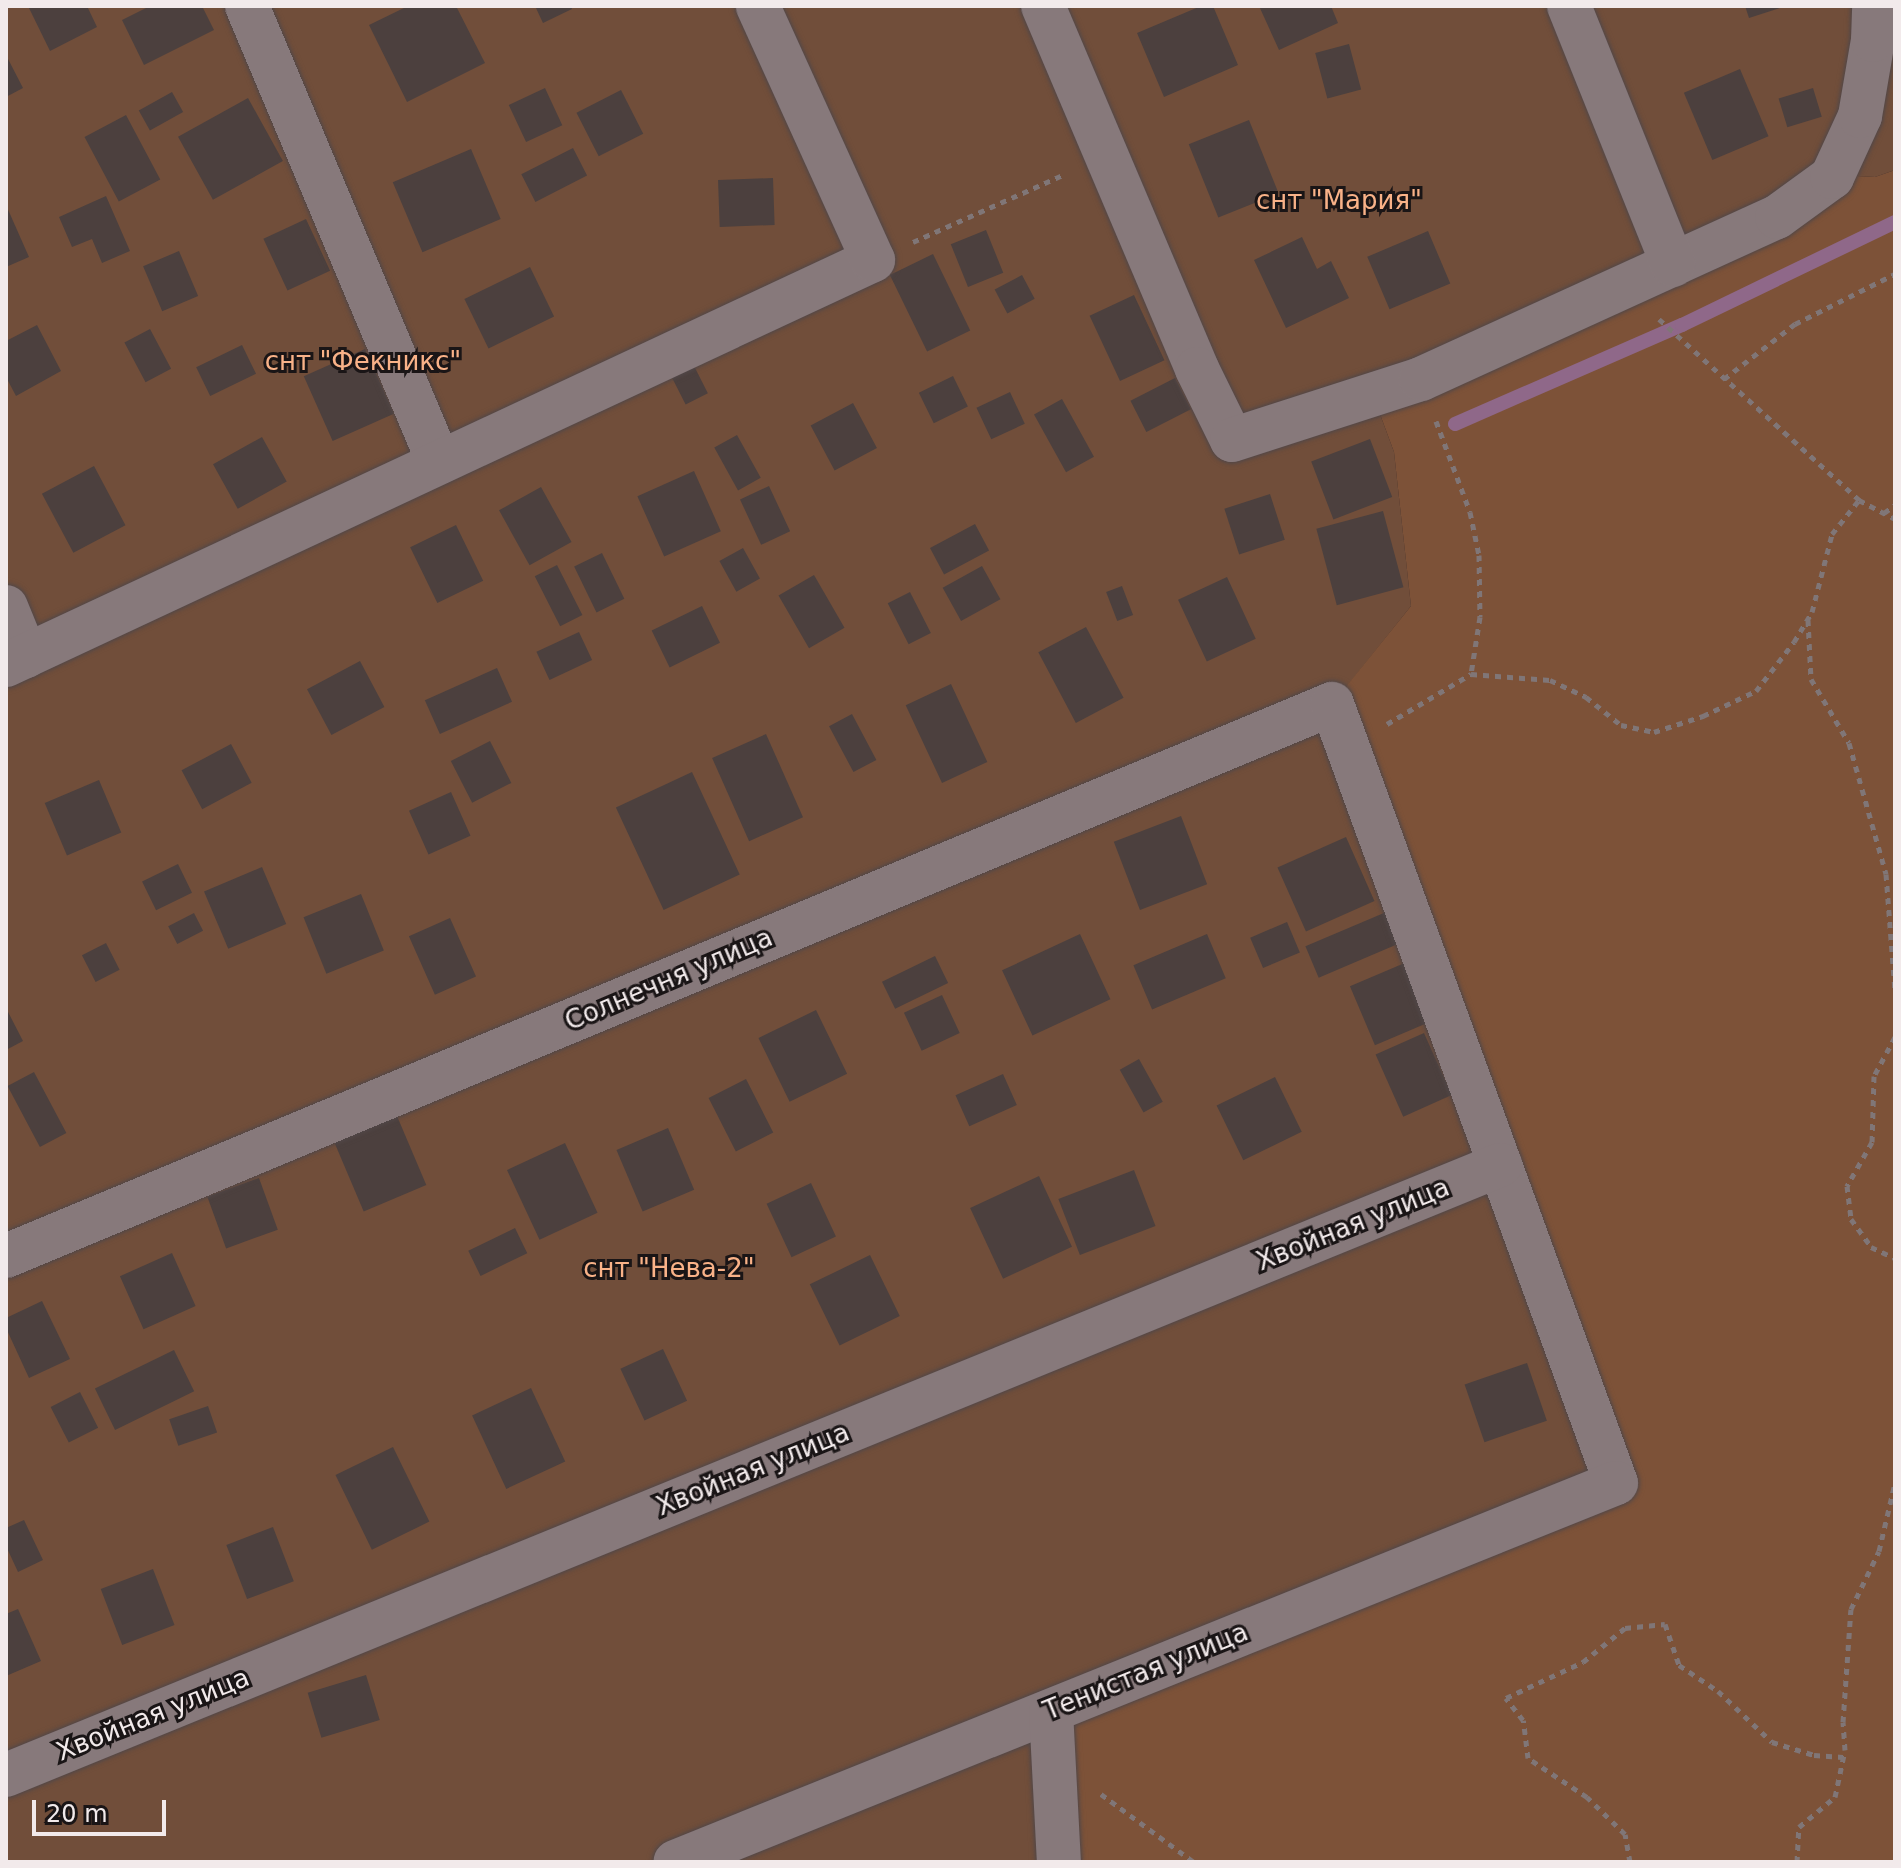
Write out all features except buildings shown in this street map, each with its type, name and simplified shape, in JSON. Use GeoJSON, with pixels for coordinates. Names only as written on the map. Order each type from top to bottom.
{"type":"FeatureCollection","features":[{"type":"Feature","properties":{"kind":"street"},"geometry":{"type":"LineString","coordinates":[[247,6],[439,462]]}},
{"type":"Feature","properties":{"kind":"street"},"geometry":{"type":"LineString","coordinates":[[6,607],[16,660],[873,260],[758,6]]}},
{"type":"Feature","properties":{"kind":"street"},"geometry":{"type":"LineString","coordinates":[[1043,6],[1197,369],[1232,440],[1421,379],[1777,217],[1832,177],[1862,112],[1873,40],[1874,6]]}},
{"type":"Feature","properties":{"kind":"street"},"geometry":{"type":"LineString","coordinates":[[1569,6],[1673,265]]}},
{"type":"Feature","properties":{"kind":"street","name":"Солнечня улица"},"geometry":{"type":"LineString","coordinates":[[6,1256],[1332,704],[1348,748]]}},
{"type":"Feature","properties":{"kind":"street"},"geometry":{"type":"LineString","coordinates":[[1348,748],[1500,1165]]}},
{"type":"Feature","properties":{"kind":"street","name":"Тенистая улица"},"geometry":{"type":"LineString","coordinates":[[675,1862],[1616,1483],[1500,1165]]}},
{"type":"Feature","properties":{"kind":"street","name":"Хвойная улица"},"geometry":{"type":"LineString","coordinates":[[6,1775],[1500,1165]]}},
{"type":"Feature","properties":{"kind":"street"},"geometry":{"type":"LineString","coordinates":[[1051,1711],[1059,1862]]}},
{"type":"Feature","properties":{"kind":"path"},"geometry":{"type":"LineString","coordinates":[[873,260],[1106,156]]}},
{"type":"Feature","properties":{"kind":"path"},"geometry":{"type":"LineString","coordinates":[[1724,379],[1795,324],[1895,274]]}},
{"type":"Feature","properties":{"kind":"path"},"geometry":{"type":"LineString","coordinates":[[1661,321],[1859,500],[1895,519]]}},
{"type":"Feature","properties":{"kind":"path"},"geometry":{"type":"LineString","coordinates":[[1421,379],[1470,512],[1479,555],[1480,617],[1471,674]]}},
{"type":"Feature","properties":{"kind":"path"},"geometry":{"type":"LineString","coordinates":[[1859,500],[1832,534],[1808,619],[1811,679],[1849,743],[1886,874],[1895,992]]}},
{"type":"Feature","properties":{"kind":"path"},"geometry":{"type":"LineString","coordinates":[[1884,513],[1895,505]]}},
{"type":"Feature","properties":{"kind":"path"},"geometry":{"type":"LineString","coordinates":[[1348,748],[1471,674],[1550,680],[1586,697],[1621,725],[1654,732],[1703,716],[1756,691],[1808,619]]}},
{"type":"Feature","properties":{"kind":"path"},"geometry":{"type":"LineString","coordinates":[[1895,1037],[1874,1076],[1872,1142],[1847,1186],[1851,1219],[1871,1247],[1895,1258]]}},
{"type":"Feature","properties":{"kind":"path"},"geometry":{"type":"LineString","coordinates":[[1797,1862],[1799,1827],[1835,1797],[1843,1757],[1851,1609],[1879,1551],[1895,1483]]}},
{"type":"Feature","properties":{"kind":"path"},"geometry":{"type":"LineString","coordinates":[[1630,1862],[1625,1834],[1587,1797],[1528,1758],[1523,1720],[1506,1698],[1583,1662],[1625,1628],[1665,1624],[1679,1665],[1718,1691],[1772,1742],[1814,1755],[1843,1757]]}},
{"type":"Feature","properties":{"kind":"path"},"geometry":{"type":"LineString","coordinates":[[1054,1759],[1194,1862]]}},
{"type":"Feature","properties":{"kind":"green space","name":"снт \"Нева-2\""},"geometry":{"type":"Polygon","coordinates":[[[6,6],[1895,6],[1895,170],[1875,177],[1838,175],[1374,398],[1394,452],[1411,606],[1332,705],[1616,1483],[1074,1862],[6,1862],[6,6]]]}},
{"type":"Feature","properties":{"kind":"shaded area"},"geometry":{"type":"Polygon","coordinates":[[[1895,170],[1895,1862],[1074,1862],[1074,1701],[1616,1483],[1332,704],[1411,606],[1394,452],[1374,398],[1838,175],[1875,177],[1895,170]]]}},
{"type":"Feature","properties":{"kind":"waterway"},"geometry":{"type":"LineString","coordinates":[[1455,424],[1682,325],[1895,222]]}},
{"type":"Feature","properties":{"kind":"park label","name":"снт \"Мария\""},"geometry":{"type":"Point","coordinates":[1339,201]}},
{"type":"Feature","properties":{"kind":"park label","name":"снт \"Фекникс\""},"geometry":{"type":"Point","coordinates":[363,362]}}]}
